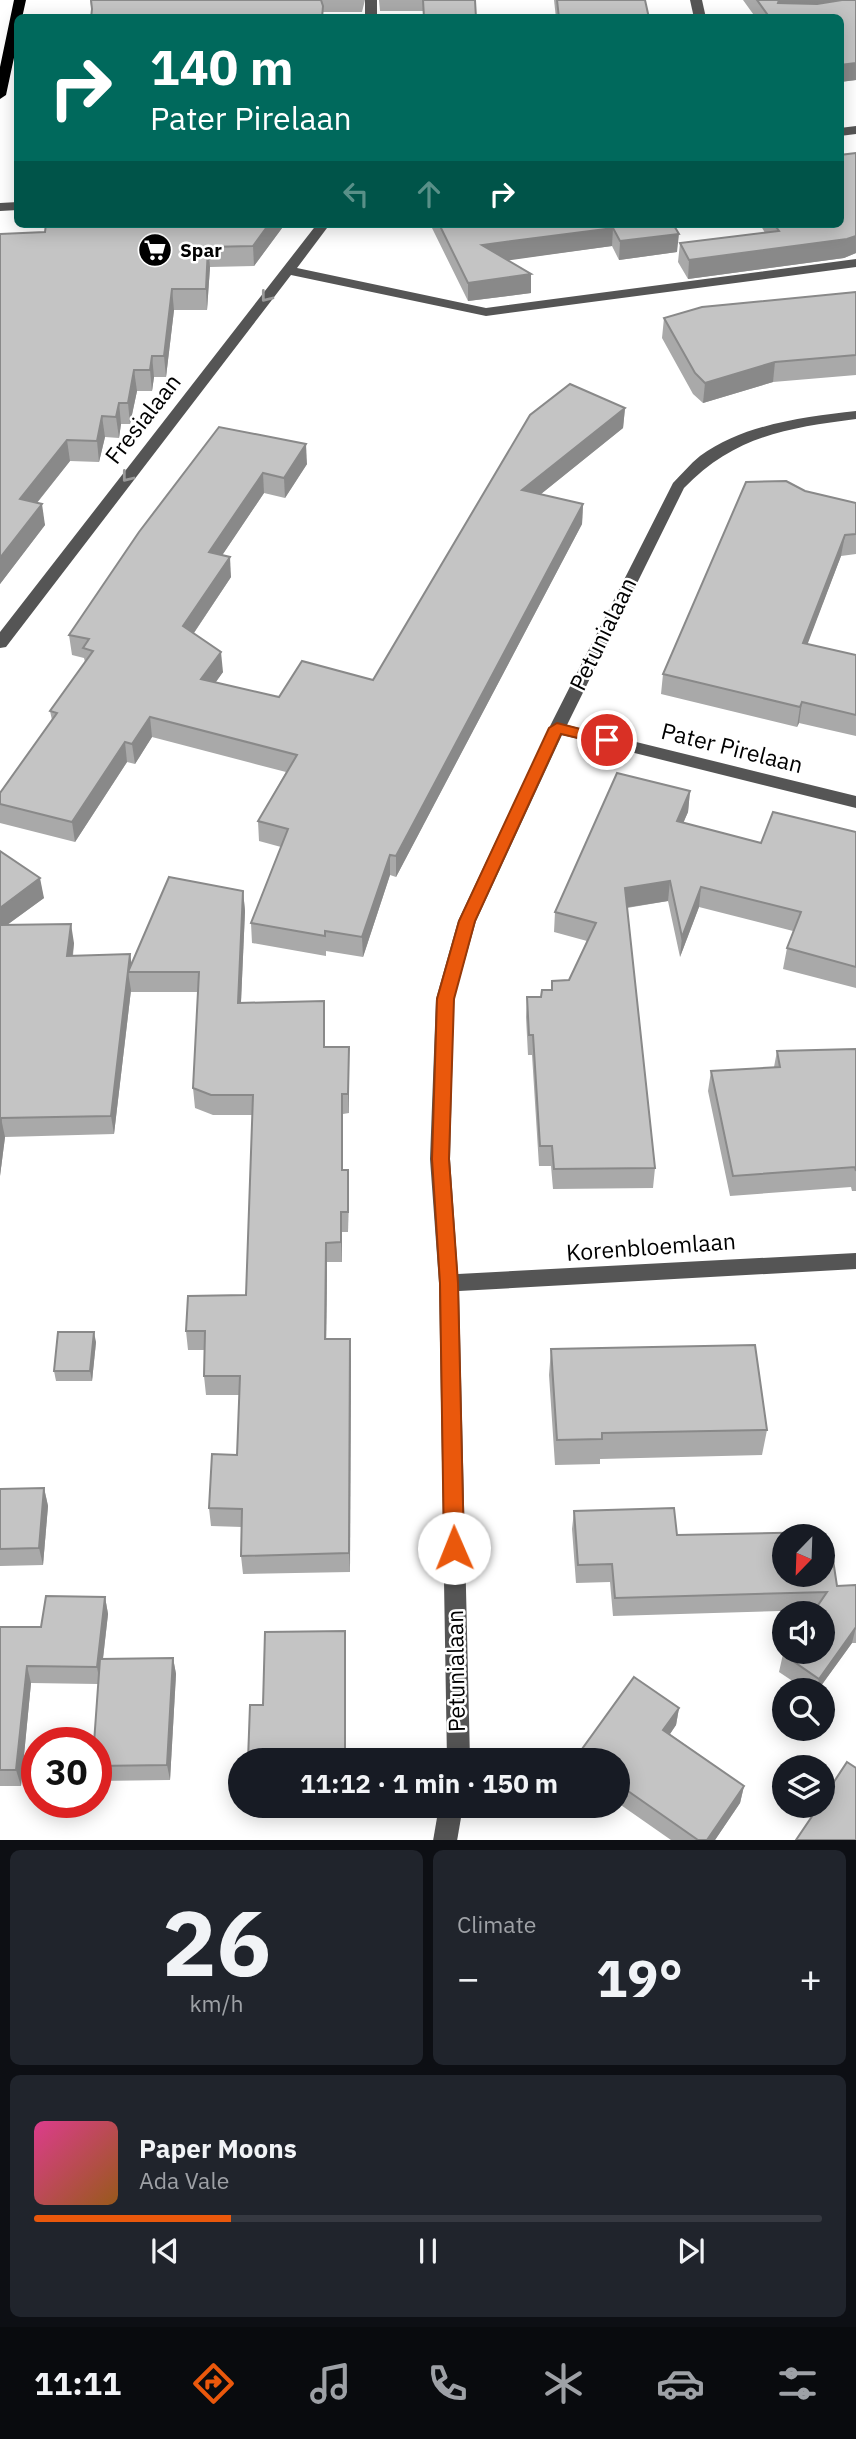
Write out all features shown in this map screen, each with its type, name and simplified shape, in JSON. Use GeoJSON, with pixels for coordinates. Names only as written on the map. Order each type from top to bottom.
{"type":"FeatureCollection","features":[{"type":"Feature","properties":{"kind":"main road"},"geometry":{"type":"LineString","coordinates":[[0,94],[14,28]]}},
{"type":"Feature","properties":{"kind":"street","name":"Fresialaan"},"geometry":{"type":"LineString","coordinates":[[0,643],[321,228]]}},
{"type":"Feature","properties":{"kind":"street"},"geometry":{"type":"LineString","coordinates":[[287,270],[486,312],[856,263]]}},
{"type":"Feature","properties":{"kind":"street","name":"Petunialaan"},"geometry":{"type":"LineString","coordinates":[[458,1748],[449,1283],[440,1159],[445,999],[467,921],[557,728],[678,486],[709,457],[753,435],[797,422],[856,415]]}},
{"type":"Feature","properties":{"kind":"street","name":"Pater Pirelaan"},"geometry":{"type":"LineString","coordinates":[[557,728],[856,802]]}},
{"type":"Feature","properties":{"kind":"street","name":"Korenbloemlaan"},"geometry":{"type":"LineString","coordinates":[[449,1283],[856,1261]]}},
{"type":"Feature","properties":{"kind":"street"},"geometry":{"type":"LineString","coordinates":[[445,1840],[449,1818]]}},
{"type":"Feature","properties":{"kind":"building"},"geometry":{"type":"Polygon","coordinates":[[[91,0],[321,0],[323,6],[322,14],[91,14],[91,0]]]}},
{"type":"Feature","properties":{"kind":"building"},"geometry":{"type":"Polygon","coordinates":[[[423,0],[475,0],[476,14],[424,14],[423,0]]]}},
{"type":"Feature","properties":{"kind":"building"},"geometry":{"type":"Polygon","coordinates":[[[557,0],[645,0],[648,14],[559,14],[557,0]]]}},
{"type":"Feature","properties":{"kind":"building"},"geometry":{"type":"Polygon","coordinates":[[[757,0],[817,4],[856,0],[856,63],[844,64],[844,14],[767,14],[757,0]]]}},
{"type":"Feature","properties":{"kind":"building"},"geometry":{"type":"Polygon","coordinates":[[[856,153],[856,236],[689,260],[680,243],[779,231],[777,228],[844,228],[844,154],[856,153]]]}},
{"type":"Feature","properties":{"kind":"building"},"geometry":{"type":"Polygon","coordinates":[[[46,228],[266,228],[253,246],[208,247],[206,289],[172,289],[164,356],[152,356],[150,370],[134,370],[128,403],[119,403],[116,417],[102,416],[97,441],[67,440],[20,499],[42,504],[0,558],[0,234],[45,232],[46,228]]]}},
{"type":"Feature","properties":{"kind":"building"},"geometry":{"type":"Polygon","coordinates":[[[441,228],[613,228],[482,245],[531,274],[468,283],[441,228]]]}},
{"type":"Feature","properties":{"kind":"building"},"geometry":{"type":"Polygon","coordinates":[[[613,228],[675,228],[679,234],[620,241],[613,228]]]}},
{"type":"Feature","properties":{"kind":"building"},"geometry":{"type":"Polygon","coordinates":[[[856,292],[856,355],[775,362],[705,383],[695,373],[664,318],[702,307],[856,292]]]}},
{"type":"Feature","properties":{"kind":"building"},"geometry":{"type":"Polygon","coordinates":[[[570,384],[625,408],[522,490],[583,504],[396,856],[390,855],[362,937],[325,931],[325,936],[251,923],[288,829],[258,821],[297,755],[150,717],[132,744],[125,742],[72,822],[0,804],[0,793],[57,713],[50,711],[93,651],[83,648],[89,639],[69,635],[139,532],[219,427],[306,444],[284,478],[263,473],[209,552],[230,557],[183,626],[221,652],[201,679],[279,697],[302,661],[373,680],[530,415],[570,384]]]}},
{"type":"Feature","properties":{"kind":"building"},"geometry":{"type":"Polygon","coordinates":[[[786,481],[805,491],[856,503],[856,534],[845,535],[803,643],[856,655],[856,715],[802,702],[800,707],[663,674],[746,482],[786,481]]]}},
{"type":"Feature","properties":{"kind":"building"},"geometry":{"type":"Polygon","coordinates":[[[617,773],[690,791],[677,821],[761,843],[773,812],[856,832],[856,967],[787,948],[801,912],[701,887],[682,937],[670,881],[625,888],[655,1168],[554,1169],[552,1146],[540,1146],[533,1035],[529,1035],[527,997],[541,997],[542,990],[552,990],[552,981],[569,980],[596,923],[555,912],[617,773]]]}},
{"type":"Feature","properties":{"kind":"building"},"geometry":{"type":"Polygon","coordinates":[[[0,851],[40,878],[0,908],[0,851]]]}},
{"type":"Feature","properties":{"kind":"building"},"geometry":{"type":"Polygon","coordinates":[[[169,877],[243,891],[238,1003],[324,1001],[324,1047],[349,1047],[348,1094],[342,1094],[342,1170],[348,1170],[348,1212],[341,1212],[341,1242],[326,1243],[325,1339],[350,1339],[349,1553],[241,1556],[242,1509],[209,1508],[212,1454],[237,1455],[240,1376],[204,1376],[205,1331],[186,1331],[188,1296],[246,1295],[253,1095],[211,1095],[193,1088],[199,972],[128,972],[169,877]]]}},
{"type":"Feature","properties":{"kind":"building"},"geometry":{"type":"Polygon","coordinates":[[[71,924],[67,956],[130,954],[111,1116],[1,1118],[0,1127],[0,925],[71,924]]]}},
{"type":"Feature","properties":{"kind":"building"},"geometry":{"type":"Polygon","coordinates":[[[856,1049],[856,1171],[855,1167],[733,1176],[711,1071],[780,1067],[777,1051],[856,1049]]]}},
{"type":"Feature","properties":{"kind":"building"},"geometry":{"type":"Polygon","coordinates":[[[58,1332],[94,1332],[90,1371],[54,1371],[58,1332]]]}},
{"type":"Feature","properties":{"kind":"building"},"geometry":{"type":"Polygon","coordinates":[[[755,1345],[767,1430],[602,1433],[602,1439],[557,1440],[551,1349],[755,1345]]]}},
{"type":"Feature","properties":{"kind":"building"},"geometry":{"type":"Polygon","coordinates":[[[44,1488],[39,1548],[0,1549],[0,1489],[44,1488]]]}},
{"type":"Feature","properties":{"kind":"building"},"geometry":{"type":"Polygon","coordinates":[[[674,1508],[677,1535],[772,1533],[772,1587],[835,1587],[835,1573],[837,1586],[856,1585],[856,1627],[835,1657],[835,1601],[821,1601],[827,1592],[615,1598],[612,1564],[578,1565],[574,1511],[674,1508]]]}},
{"type":"Feature","properties":{"kind":"building"},"geometry":{"type":"Polygon","coordinates":[[[46,1596],[105,1597],[97,1667],[27,1666],[16,1770],[0,1770],[0,1627],[41,1627],[46,1596]]]}},
{"type":"Feature","properties":{"kind":"building"},"geometry":{"type":"Polygon","coordinates":[[[345,1631],[345,1748],[248,1748],[250,1705],[263,1705],[265,1632],[345,1631]]]}},
{"type":"Feature","properties":{"kind":"building"},"geometry":{"type":"Polygon","coordinates":[[[173,1658],[167,1765],[112,1766],[112,1727],[95,1727],[100,1659],[173,1658]]]}},
{"type":"Feature","properties":{"kind":"building"},"geometry":{"type":"Polygon","coordinates":[[[797,1664],[830,1664],[818,1678],[797,1664]]]}},
{"type":"Feature","properties":{"kind":"building"},"geometry":{"type":"Polygon","coordinates":[[[634,1677],[679,1708],[663,1730],[744,1786],[707,1840],[698,1840],[630,1792],[630,1748],[583,1748],[634,1677]]]}},
{"type":"Feature","properties":{"kind":"building"},"geometry":{"type":"Polygon","coordinates":[[[847,1762],[856,1768],[856,1840],[796,1840],[811,1818],[835,1818],[835,1780],[847,1762]]]}},
{"type":"Feature","properties":{"kind":"place","name":"Spar"},"geometry":{"type":"Point","coordinates":[155,250]}},
{"type":"Feature","properties":{"kind":"route"},"geometry":{"type":"LineString","coordinates":[[454,1548],[449,1283],[440,1159],[445,999],[467,921],[557,728],[607,740]]}}]}
